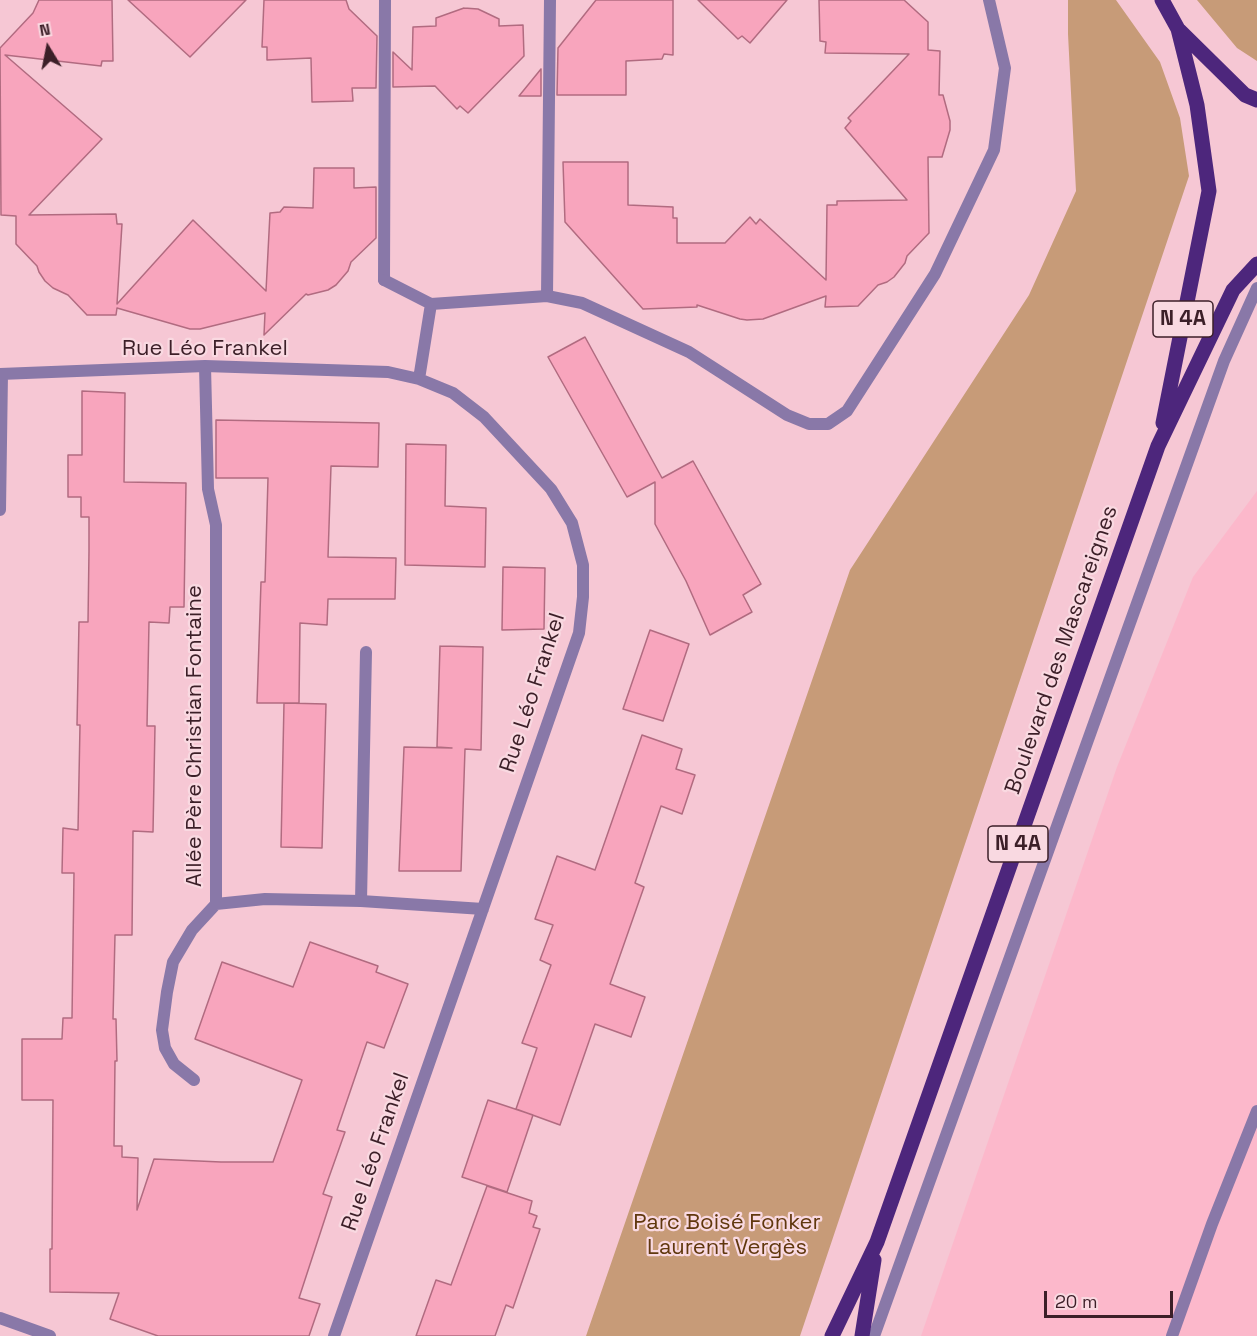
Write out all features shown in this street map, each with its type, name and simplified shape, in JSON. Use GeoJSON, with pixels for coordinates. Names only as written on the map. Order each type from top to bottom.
{"type":"FeatureCollection","features":[{"type":"Feature","properties":{"kind":"main road"},"geometry":{"type":"LineString","coordinates":[[1162,0],[1178,29],[1245,94],[1257,100]]}},
{"type":"Feature","properties":{"kind":"main road","name":"Boulevard des Mascareignes"},"geometry":{"type":"LineString","coordinates":[[1158,446],[1209,191],[1197,105],[1178,29]]}},
{"type":"Feature","properties":{"kind":"main road","name":"Boulevard des Mascareignes"},"geometry":{"type":"LineString","coordinates":[[832,1336],[877,1242],[1158,446],[1233,290],[1257,264]]}},
{"type":"Feature","properties":{"kind":"main road","name":"Boulevard des Mascareignes"},"geometry":{"type":"LineString","coordinates":[[862,1336],[877,1242]]}},
{"type":"Feature","properties":{"kind":"street"},"geometry":{"type":"LineString","coordinates":[[385,0],[384,280],[431,304],[547,296],[582,303],[689,352],[787,415],[809,424],[828,424],[847,411],[935,274],[994,150],[1005,68],[989,0]]}},
{"type":"Feature","properties":{"kind":"street"},"geometry":{"type":"LineString","coordinates":[[547,296],[550,0]]}},
{"type":"Feature","properties":{"kind":"street"},"geometry":{"type":"LineString","coordinates":[[874,1336],[1224,361],[1257,288]]}},
{"type":"Feature","properties":{"kind":"street"},"geometry":{"type":"LineString","coordinates":[[419,379],[431,304]]}},
{"type":"Feature","properties":{"kind":"street","name":"Rue Léo Frankel"},"geometry":{"type":"LineString","coordinates":[[1,374],[205,366],[388,372],[419,379],[453,393],[484,417],[551,489],[572,523],[583,565],[583,597],[579,633],[334,1336]]}},
{"type":"Feature","properties":{"kind":"street","name":"Allée Père Christian Fontaine"},"geometry":{"type":"LineString","coordinates":[[194,1080],[174,1064],[165,1048],[162,1030],[166,992],[173,962],[192,930],[216,904],[216,525],[208,489],[205,366]]}},
{"type":"Feature","properties":{"kind":"street"},"geometry":{"type":"LineString","coordinates":[[0,510],[1,374]]}},
{"type":"Feature","properties":{"kind":"street"},"geometry":{"type":"LineString","coordinates":[[361,901],[366,652]]}},
{"type":"Feature","properties":{"kind":"street"},"geometry":{"type":"LineString","coordinates":[[216,904],[264,899],[361,901],[483,909]]}},
{"type":"Feature","properties":{"kind":"street"},"geometry":{"type":"LineString","coordinates":[[1172,1336],[1212,1224],[1257,1111]]}},
{"type":"Feature","properties":{"kind":"street"},"geometry":{"type":"LineString","coordinates":[[0,1318],[50,1336]]}},
{"type":"Feature","properties":{"kind":"shaded area"},"geometry":{"type":"Polygon","coordinates":[[[1257,491],[1257,1336],[921,1336],[1117,767],[1193,577],[1257,491]]]}},
{"type":"Feature","properties":{"kind":"green space","name":"Parc Boisé Fonker Laurent Vergès"},"geometry":{"type":"Polygon","coordinates":[[[1068,0],[1116,0],[1160,62],[1180,118],[1189,176],[800,1336],[586,1336],[850,570],[1029,295],[1076,191],[1068,0]]]}},
{"type":"Feature","properties":{"kind":"green space"},"geometry":{"type":"Polygon","coordinates":[[[1197,0],[1257,0],[1257,61],[1237,48],[1197,0]]]}},
{"type":"Feature","properties":{"kind":"building"},"geometry":{"type":"Polygon","coordinates":[[[39,0],[112,0],[113,61],[102,61],[101,66],[5,55],[102,139],[29,215],[116,214],[117,224],[122,224],[117,304],[193,220],[266,291],[270,213],[280,212],[284,207],[313,208],[314,168],[354,168],[354,188],[376,187],[376,238],[351,262],[348,271],[336,285],[328,290],[306,294],[264,335],[265,313],[200,329],[190,329],[117,308],[116,315],[87,315],[68,295],[53,288],[45,281],[37,266],[16,244],[16,216],[1,215],[0,48],[33,13],[39,0]]]}},
{"type":"Feature","properties":{"kind":"building"},"geometry":{"type":"Polygon","coordinates":[[[128,0],[246,0],[190,57],[128,0]]]}},
{"type":"Feature","properties":{"kind":"building"},"geometry":{"type":"Polygon","coordinates":[[[264,0],[346,0],[349,9],[377,36],[376,88],[352,88],[353,101],[312,102],[311,58],[267,60],[267,47],[262,47],[264,0]]]}},
{"type":"Feature","properties":{"kind":"building"},"geometry":{"type":"Polygon","coordinates":[[[596,0],[673,0],[673,55],[664,54],[662,59],[626,61],[626,95],[557,95],[558,48],[596,0]]]}},
{"type":"Feature","properties":{"kind":"building"},"geometry":{"type":"Polygon","coordinates":[[[698,0],[787,0],[750,43],[742,36],[738,39],[698,0]]]}},
{"type":"Feature","properties":{"kind":"building"},"geometry":{"type":"Polygon","coordinates":[[[819,0],[904,0],[928,22],[928,50],[940,51],[939,95],[943,95],[950,121],[950,130],[942,157],[928,157],[929,233],[907,256],[905,263],[894,277],[878,285],[858,306],[825,307],[826,296],[763,319],[747,320],[697,305],[697,307],[643,309],[565,222],[563,162],[628,162],[628,205],[673,207],[673,218],[677,218],[677,243],[725,243],[750,217],[756,224],[760,219],[826,280],[827,205],[837,205],[837,201],[907,200],[845,128],[851,121],[848,118],[909,54],[825,53],[826,42],[820,41],[819,0]]]}},
{"type":"Feature","properties":{"kind":"building"},"geometry":{"type":"Polygon","coordinates":[[[464,8],[478,9],[499,19],[499,26],[523,25],[524,56],[468,113],[460,106],[457,109],[435,86],[393,87],[393,52],[412,70],[413,27],[436,26],[436,18],[464,8]]]}},
{"type":"Feature","properties":{"kind":"building"},"geometry":{"type":"Polygon","coordinates":[[[541,69],[541,96],[519,96],[541,69]]]}},
{"type":"Feature","properties":{"kind":"building"},"geometry":{"type":"Polygon","coordinates":[[[585,337],[662,478],[693,461],[761,584],[743,595],[752,612],[710,635],[686,581],[655,524],[655,482],[627,497],[548,357],[585,337]]]}},
{"type":"Feature","properties":{"kind":"building"},"geometry":{"type":"Polygon","coordinates":[[[82,391],[125,393],[124,482],[186,483],[184,607],[170,607],[169,623],[149,622],[147,726],[155,726],[153,832],[133,831],[132,935],[115,935],[113,1019],[116,1019],[117,1061],[115,1061],[114,1146],[122,1146],[122,1157],[138,1158],[137,1210],[154,1159],[273,1162],[302,1080],[195,1039],[222,962],[293,987],[310,942],[378,966],[376,972],[408,984],[384,1048],[367,1042],[337,1130],[345,1132],[323,1194],[332,1197],[299,1298],[320,1304],[309,1336],[158,1336],[110,1319],[119,1293],[50,1292],[53,1100],[22,1100],[22,1039],[62,1039],[63,1018],[72,1018],[74,873],[62,873],[63,828],[78,830],[79,622],[88,622],[89,517],[81,517],[81,497],[68,497],[68,455],[82,455],[82,391]]]}},
{"type":"Feature","properties":{"kind":"building"},"geometry":{"type":"Polygon","coordinates":[[[216,420],[379,423],[378,467],[331,466],[328,557],[396,558],[395,599],[328,599],[327,625],[300,623],[299,703],[257,703],[261,582],[265,582],[268,478],[216,478],[216,420]]]}},
{"type":"Feature","properties":{"kind":"building"},"geometry":{"type":"Polygon","coordinates":[[[406,444],[446,445],[445,506],[486,508],[485,567],[405,565],[406,444]]]}},
{"type":"Feature","properties":{"kind":"building"},"geometry":{"type":"Polygon","coordinates":[[[503,567],[545,568],[544,629],[502,630],[503,567]]]}},
{"type":"Feature","properties":{"kind":"building"},"geometry":{"type":"Polygon","coordinates":[[[650,630],[689,644],[663,721],[623,709],[650,630]]]}},
{"type":"Feature","properties":{"kind":"building"},"geometry":{"type":"Polygon","coordinates":[[[440,646],[483,647],[481,750],[465,749],[461,871],[399,871],[404,747],[452,748],[437,747],[440,646]]]}},
{"type":"Feature","properties":{"kind":"building"},"geometry":{"type":"Polygon","coordinates":[[[284,703],[326,704],[322,848],[281,847],[284,703]]]}},
{"type":"Feature","properties":{"kind":"building"},"geometry":{"type":"Polygon","coordinates":[[[642,735],[682,749],[676,769],[695,775],[682,814],[661,806],[635,883],[644,887],[610,984],[645,997],[631,1037],[595,1024],[560,1125],[516,1109],[537,1048],[522,1043],[551,965],[540,960],[553,925],[535,919],[557,856],[595,870],[642,735]]]}},
{"type":"Feature","properties":{"kind":"building"},"geometry":{"type":"Polygon","coordinates":[[[488,1100],[533,1115],[507,1192],[462,1177],[488,1100]]]}},
{"type":"Feature","properties":{"kind":"building"},"geometry":{"type":"Polygon","coordinates":[[[487,1186],[532,1201],[529,1213],[537,1216],[533,1227],[540,1229],[513,1308],[506,1305],[495,1336],[416,1336],[436,1280],[451,1285],[487,1186]]]}}]}
